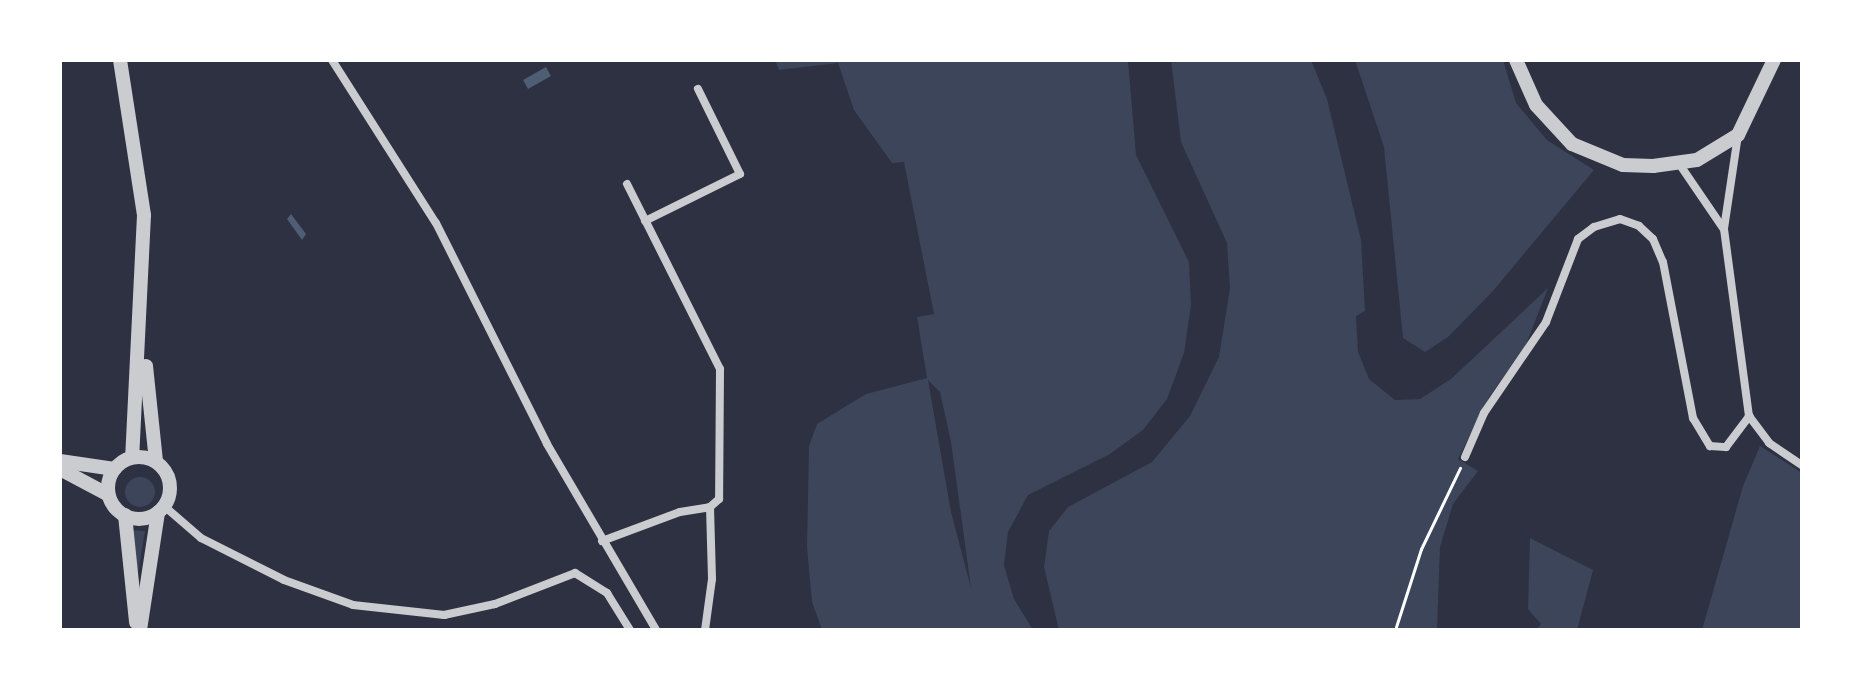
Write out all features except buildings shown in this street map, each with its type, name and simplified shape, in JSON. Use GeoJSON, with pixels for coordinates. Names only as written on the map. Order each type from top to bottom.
{"type":"FeatureCollection","features":[{"type":"Feature","properties":{"kind":"street"},"geometry":{"type":"LineString","coordinates":[[120,60],[144,215],[132,457]]}},
{"type":"Feature","properties":{"kind":"street"},"geometry":{"type":"LineString","coordinates":[[332,60],[436,223],[547,444],[656,630]]}},
{"type":"Feature","properties":{"kind":"street"},"geometry":{"type":"LineString","coordinates":[[1516,60],[1536,105],[1572,144],[1623,165],[1680,165],[1738,135]]}},
{"type":"Feature","properties":{"kind":"street"},"geometry":{"type":"LineString","coordinates":[[1774,60],[1738,135],[1724,229],[1749,416],[1769,443],[1802,465]]}},
{"type":"Feature","properties":{"kind":"street"},"geometry":{"type":"LineString","coordinates":[[645,221],[740,174],[698,89]]}},
{"type":"Feature","properties":{"kind":"street"},"geometry":{"type":"LineString","coordinates":[[1680,165],[1724,229]]}},
{"type":"Feature","properties":{"kind":"street"},"geometry":{"type":"LineString","coordinates":[[602,541],[710,507],[719,499],[720,369],[627,184]]}},
{"type":"Feature","properties":{"kind":"street"},"geometry":{"type":"LineString","coordinates":[[1465,457],[1484,413],[1546,322],[1578,239],[1594,227],[1620,219],[1653,239],[1663,262],[1693,418],[1710,446],[1726,447],[1749,416]]}},
{"type":"Feature","properties":{"kind":"street"},"geometry":{"type":"LineString","coordinates":[[138,630],[161,509],[170,483],[156,461],[141,310]]}},
{"type":"Feature","properties":{"kind":"street"},"geometry":{"type":"LineString","coordinates":[[60,461],[114,469],[132,457],[156,461]]}},
{"type":"Feature","properties":{"kind":"street"},"geometry":{"type":"LineString","coordinates":[[60,469],[109,495],[125,515],[138,630]]}},
{"type":"Feature","properties":{"kind":"street"},"geometry":{"type":"LineString","coordinates":[[109,495],[114,469]]}},
{"type":"Feature","properties":{"kind":"street"},"geometry":{"type":"LineString","coordinates":[[705,630],[712,579],[710,507]]}},
{"type":"Feature","properties":{"kind":"street"},"geometry":{"type":"LineString","coordinates":[[125,515],[149,518],[161,509]]}},
{"type":"Feature","properties":{"kind":"street"},"geometry":{"type":"LineString","coordinates":[[161,509],[201,538],[284,580],[353,605],[444,615],[495,604],[575,573],[607,593],[630,630]]}},
{"type":"Feature","properties":{"kind":"path"},"geometry":{"type":"LineString","coordinates":[[1395,630],[1421,549],[1465,457]]}},
{"type":"Feature","properties":{"kind":"shaded area"},"geometry":{"type":"Polygon","coordinates":[[[775,60],[1128,60],[1136,155],[1189,262],[1191,305],[1184,353],[1167,399],[1143,430],[1110,454],[1028,495],[1008,532],[1004,565],[1014,599],[1033,630],[822,630],[812,602],[807,547],[809,446],[817,424],[866,394],[927,378],[917,317],[934,314],[904,162],[892,163],[854,110],[838,63],[779,70],[775,60]],[[928,380],[951,512],[971,588],[951,442],[940,392],[928,380]]]}},
{"type":"Feature","properties":{"kind":"shaded area"},"geometry":{"type":"Polygon","coordinates":[[[1171,60],[1311,60],[1327,99],[1361,240],[1365,311],[1356,316],[1358,352],[1369,379],[1395,400],[1420,399],[1451,379],[1548,288],[1525,347],[1489,397],[1458,459],[1478,471],[1453,504],[1440,547],[1437,630],[1059,630],[1044,567],[1049,531],[1068,507],[1152,462],[1190,416],[1219,357],[1230,288],[1227,243],[1181,142],[1171,60]]]}},
{"type":"Feature","properties":{"kind":"shaded area"},"geometry":{"type":"Polygon","coordinates":[[[1355,60],[1503,60],[1516,103],[1547,140],[1594,170],[1493,291],[1448,337],[1425,352],[1403,338],[1384,147],[1355,60]]]}},
{"type":"Feature","properties":{"kind":"shaded area"},"geometry":{"type":"Polygon","coordinates":[[[546,67],[551,76],[528,89],[523,80],[546,67]]]}},
{"type":"Feature","properties":{"kind":"shaded area"},"geometry":{"type":"Polygon","coordinates":[[[291,214],[306,234],[302,240],[287,219],[291,214]]]}},
{"type":"Feature","properties":{"kind":"shaded area"},"geometry":{"type":"Polygon","coordinates":[[[1760,446],[1802,473],[1802,630],[1702,630],[1743,486],[1760,446]]]}},
{"type":"Feature","properties":{"kind":"shaded area"},"geometry":{"type":"Polygon","coordinates":[[[140,477],[151,481],[155,492],[151,503],[140,507],[129,503],[125,492],[129,481],[140,477]]]}},
{"type":"Feature","properties":{"kind":"shaded area"},"geometry":{"type":"Polygon","coordinates":[[[129,530],[145,531],[138,573],[129,530]]]}},
{"type":"Feature","properties":{"kind":"shaded area"},"geometry":{"type":"Polygon","coordinates":[[[1530,538],[1593,570],[1577,630],[1536,630],[1541,624],[1528,609],[1530,538]]]}}]}
